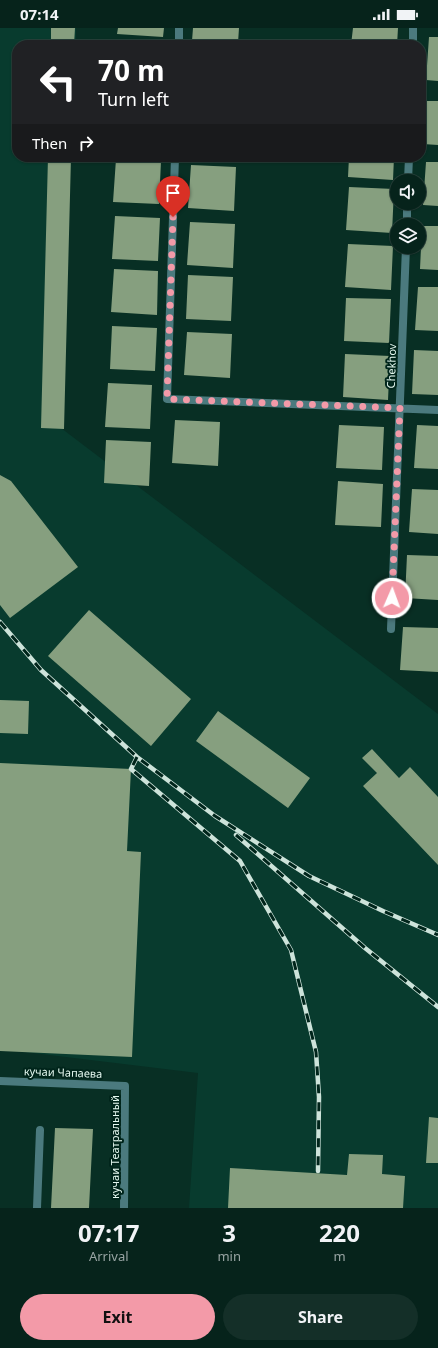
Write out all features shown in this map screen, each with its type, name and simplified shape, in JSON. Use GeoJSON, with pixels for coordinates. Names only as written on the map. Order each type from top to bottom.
{"type":"FeatureCollection","features":[{"type":"Feature","properties":{"kind":"street"},"geometry":{"type":"LineString","coordinates":[[179,28],[179,40]]}},
{"type":"Feature","properties":{"kind":"street"},"geometry":{"type":"LineString","coordinates":[[413,28],[413,40]]}},
{"type":"Feature","properties":{"kind":"street"},"geometry":{"type":"LineString","coordinates":[[175,162],[167,399],[438,410]]}},
{"type":"Feature","properties":{"kind":"street"},"geometry":{"type":"LineString","coordinates":[[408,174],[409,162]]}},
{"type":"Feature","properties":{"kind":"street","name":"Chekhov"},"geometry":{"type":"LineString","coordinates":[[391,630],[406,254]]}},
{"type":"Feature","properties":{"kind":"street","name":"кучаи Чапаева"},"geometry":{"type":"LineString","coordinates":[[0,1080],[125,1086]]}},
{"type":"Feature","properties":{"kind":"street","name":"кучаи Театральный"},"geometry":{"type":"LineString","coordinates":[[124,1208],[125,1086]]}},
{"type":"Feature","properties":{"kind":"street"},"geometry":{"type":"LineString","coordinates":[[37,1208],[40,1130]]}},
{"type":"Feature","properties":{"kind":"shaded area"},"geometry":{"type":"Polygon","coordinates":[[[0,28],[76,28],[76,40],[12,40],[12,162],[70,162],[57,425],[438,714],[438,1208],[189,1208],[198,1073],[0,1049],[0,28]]]}},
{"type":"Feature","properties":{"kind":"building"},"geometry":{"type":"Polygon","coordinates":[[[51,28],[75,28],[74,40],[51,40],[51,28]]]}},
{"type":"Feature","properties":{"kind":"building"},"geometry":{"type":"Polygon","coordinates":[[[118,28],[164,28],[163,37],[117,34],[118,28]]]}},
{"type":"Feature","properties":{"kind":"building"},"geometry":{"type":"Polygon","coordinates":[[[193,28],[239,28],[238,40],[192,40],[193,28]]]}},
{"type":"Feature","properties":{"kind":"building"},"geometry":{"type":"Polygon","coordinates":[[[353,28],[398,28],[397,40],[352,40],[353,28]]]}},
{"type":"Feature","properties":{"kind":"building"},"geometry":{"type":"Polygon","coordinates":[[[429,37],[438,37],[438,81],[426,80],[429,37]]]}},
{"type":"Feature","properties":{"kind":"building"},"geometry":{"type":"Polygon","coordinates":[[[426,101],[438,101],[438,145],[426,144],[426,101]]]}},
{"type":"Feature","properties":{"kind":"building"},"geometry":{"type":"Polygon","coordinates":[[[48,162],[71,162],[64,429],[41,428],[48,162]]]}},
{"type":"Feature","properties":{"kind":"building"},"geometry":{"type":"Polygon","coordinates":[[[116,162],[161,162],[159,204],[113,202],[116,162]]]}},
{"type":"Feature","properties":{"kind":"building"},"geometry":{"type":"Polygon","coordinates":[[[349,162],[394,162],[393,174],[390,174],[390,180],[348,177],[349,162]]]}},
{"type":"Feature","properties":{"kind":"building"},"geometry":{"type":"Polygon","coordinates":[[[426,162],[438,162],[438,206],[426,205],[426,162]]]}},
{"type":"Feature","properties":{"kind":"building"},"geometry":{"type":"Polygon","coordinates":[[[191,165],[236,167],[234,211],[188,208],[191,165]]]}},
{"type":"Feature","properties":{"kind":"building"},"geometry":{"type":"Polygon","coordinates":[[[349,187],[390,189],[390,210],[393,210],[393,218],[390,218],[390,233],[346,230],[349,187]]]}},
{"type":"Feature","properties":{"kind":"building"},"geometry":{"type":"Polygon","coordinates":[[[115,216],[160,218],[158,261],[112,259],[115,216]]]}},
{"type":"Feature","properties":{"kind":"building"},"geometry":{"type":"Polygon","coordinates":[[[190,222],[235,224],[233,268],[187,265],[190,222]]]}},
{"type":"Feature","properties":{"kind":"building"},"geometry":{"type":"Polygon","coordinates":[[[426,226],[438,226],[438,270],[420,269],[421,254],[426,254],[426,226]]]}},
{"type":"Feature","properties":{"kind":"building"},"geometry":{"type":"Polygon","coordinates":[[[348,244],[390,246],[390,254],[393,254],[391,290],[345,287],[348,244]]]}},
{"type":"Feature","properties":{"kind":"building"},"geometry":{"type":"Polygon","coordinates":[[[114,269],[158,271],[157,315],[111,312],[114,269]]]}},
{"type":"Feature","properties":{"kind":"building"},"geometry":{"type":"Polygon","coordinates":[[[188,275],[233,277],[231,321],[186,319],[188,275]]]}},
{"type":"Feature","properties":{"kind":"building"},"geometry":{"type":"Polygon","coordinates":[[[418,287],[438,287],[438,331],[415,330],[418,287]]]}},
{"type":"Feature","properties":{"kind":"building"},"geometry":{"type":"Polygon","coordinates":[[[346,298],[391,299],[389,343],[344,341],[346,298]]]}},
{"type":"Feature","properties":{"kind":"building"},"geometry":{"type":"Polygon","coordinates":[[[112,326],[157,328],[155,371],[110,369],[112,326]]]}},
{"type":"Feature","properties":{"kind":"building"},"geometry":{"type":"Polygon","coordinates":[[[187,332],[232,334],[230,378],[184,375],[187,332]]]}},
{"type":"Feature","properties":{"kind":"building"},"geometry":{"type":"Polygon","coordinates":[[[414,350],[438,351],[438,395],[412,394],[414,350]]]}},
{"type":"Feature","properties":{"kind":"building"},"geometry":{"type":"Polygon","coordinates":[[[345,354],[390,356],[388,400],[343,397],[345,354]]]}},
{"type":"Feature","properties":{"kind":"building"},"geometry":{"type":"Polygon","coordinates":[[[108,383],[152,385],[150,429],[105,427],[108,383]]]}},
{"type":"Feature","properties":{"kind":"building"},"geometry":{"type":"Polygon","coordinates":[[[175,420],[220,422],[218,466],[172,463],[175,420]]]}},
{"type":"Feature","properties":{"kind":"building"},"geometry":{"type":"Polygon","coordinates":[[[339,425],[384,427],[382,470],[336,468],[339,425]]]}},
{"type":"Feature","properties":{"kind":"building"},"geometry":{"type":"Polygon","coordinates":[[[417,425],[438,426],[438,469],[414,468],[417,425]]]}},
{"type":"Feature","properties":{"kind":"building"},"geometry":{"type":"Polygon","coordinates":[[[106,440],[151,442],[149,486],[104,483],[106,440]]]}},
{"type":"Feature","properties":{"kind":"building"},"geometry":{"type":"Polygon","coordinates":[[[0,475],[11,481],[78,567],[10,618],[0,605],[0,475]]]}},
{"type":"Feature","properties":{"kind":"building"},"geometry":{"type":"Polygon","coordinates":[[[338,481],[383,484],[381,527],[335,525],[338,481]]]}},
{"type":"Feature","properties":{"kind":"building"},"geometry":{"type":"Polygon","coordinates":[[[412,489],[438,490],[438,534],[409,532],[412,489]]]}},
{"type":"Feature","properties":{"kind":"building"},"geometry":{"type":"Polygon","coordinates":[[[407,555],[438,556],[438,600],[405,598],[407,555]]]}},
{"type":"Feature","properties":{"kind":"building"},"geometry":{"type":"Polygon","coordinates":[[[89,610],[191,699],[151,746],[48,656],[89,610]]]}},
{"type":"Feature","properties":{"kind":"building"},"geometry":{"type":"Polygon","coordinates":[[[403,627],[438,628],[438,672],[400,670],[403,627]]]}},
{"type":"Feature","properties":{"kind":"building"},"geometry":{"type":"Polygon","coordinates":[[[0,700],[29,701],[28,734],[0,733],[0,700]]]}},
{"type":"Feature","properties":{"kind":"building"},"geometry":{"type":"Polygon","coordinates":[[[218,711],[310,778],[288,808],[196,741],[218,711]]]}},
{"type":"Feature","properties":{"kind":"building"},"geometry":{"type":"Polygon","coordinates":[[[372,749],[399,778],[410,767],[438,797],[438,865],[363,786],[377,773],[362,758],[372,749]]]}},
{"type":"Feature","properties":{"kind":"building"},"geometry":{"type":"Polygon","coordinates":[[[0,763],[131,769],[127,851],[141,852],[132,1057],[0,1051],[0,763]]]}},
{"type":"Feature","properties":{"kind":"building"},"geometry":{"type":"Polygon","coordinates":[[[429,1117],[438,1118],[438,1163],[426,1163],[429,1117]]]}},
{"type":"Feature","properties":{"kind":"building"},"geometry":{"type":"Polygon","coordinates":[[[55,1128],[93,1129],[89,1208],[51,1208],[55,1128]]]}},
{"type":"Feature","properties":{"kind":"building"},"geometry":{"type":"Polygon","coordinates":[[[349,1154],[383,1155],[382,1174],[405,1176],[403,1208],[228,1208],[230,1168],[347,1175],[349,1154]]]}},
{"type":"Feature","properties":{"kind":"railway"},"geometry":{"type":"LineString","coordinates":[[0,622],[41,670],[137,757],[215,816],[309,876],[438,935]]}},
{"type":"Feature","properties":{"kind":"railway"},"geometry":{"type":"LineString","coordinates":[[137,757],[131,769],[240,861],[291,950],[316,1052],[319,1097],[318,1171]]}},
{"type":"Feature","properties":{"kind":"railway"},"geometry":{"type":"LineString","coordinates":[[236,835],[365,948],[438,1007]]}},
{"type":"Feature","properties":{"kind":"route"},"geometry":{"type":"LineString","coordinates":[[173,217],[167,399],[400,408],[392,598]]}}]}
